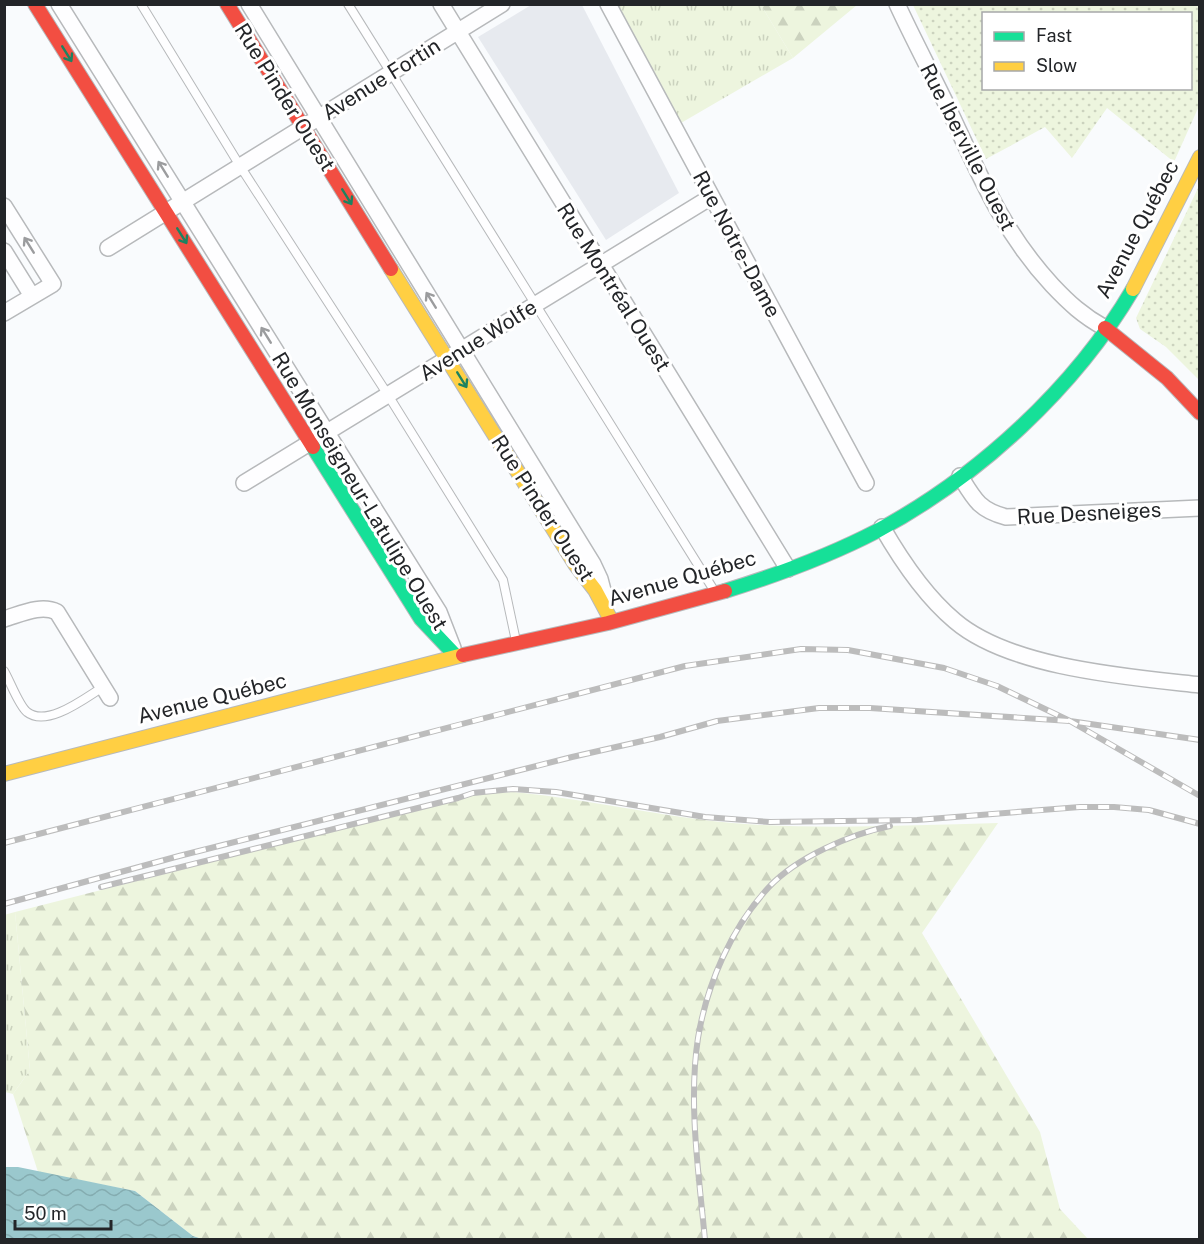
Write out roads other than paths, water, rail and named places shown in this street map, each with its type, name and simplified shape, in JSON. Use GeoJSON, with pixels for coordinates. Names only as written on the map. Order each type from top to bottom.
{"type":"FeatureCollection","features":[{"type":"Feature","properties":{"kind":"street","name":"Rue Monseigneur-Latulipe Ouest"},"geometry":{"type":"LineString","coordinates":[[35,4],[422,619],[456,656]]}},
{"type":"Feature","properties":{"kind":"street","name":"Rue Monseigneur-Latulipe Ouest"},"geometry":{"type":"LineString","coordinates":[[59,4],[439,612],[456,656]]}},
{"type":"Feature","properties":{"kind":"street","name":"Rue Pinder Ouest"},"geometry":{"type":"LineString","coordinates":[[227,4],[303,127],[593,564],[600,579],[611,620]]}},
{"type":"Feature","properties":{"kind":"street","name":"Rue Pinder Ouest"},"geometry":{"type":"LineString","coordinates":[[249,4],[455,354]]}},
{"type":"Feature","properties":{"kind":"street","name":"Rue Montréal Ouest"},"geometry":{"type":"LineString","coordinates":[[441,4],[788,569]]}},
{"type":"Feature","properties":{"kind":"street","name":"Avenue Fortin"},"geometry":{"type":"LineString","coordinates":[[108,248],[502,4]]}},
{"type":"Feature","properties":{"kind":"street","name":"Rue Notre-Dame"},"geometry":{"type":"LineString","coordinates":[[608,4],[866,483]]}},
{"type":"Feature","properties":{"kind":"street","name":"Rue Iberville Ouest"},"geometry":{"type":"LineString","coordinates":[[897,4],[984,186],[1012,237],[1028,259],[1067,300],[1086,318],[1105,328]]}},
{"type":"Feature","properties":{"kind":"street","name":"Avenue Québec"},"geometry":{"type":"LineString","coordinates":[[4,774],[456,656],[716,593],[788,569],[854,542],[905,514],[960,476],[1030,417],[1083,359],[1128,298],[1200,157]]}},
{"type":"Feature","properties":{"kind":"street","name":"Avenue Wolfe"},"geometry":{"type":"LineString","coordinates":[[244,483],[711,196]]}},
{"type":"Feature","properties":{"kind":"street"},"geometry":{"type":"LineString","coordinates":[[4,206],[52,284],[4,313]]}},
{"type":"Feature","properties":{"kind":"street"},"geometry":{"type":"LineString","coordinates":[[4,251],[32,296]]}},
{"type":"Feature","properties":{"kind":"street"},"geometry":{"type":"LineString","coordinates":[[1105,328],[1157,369],[1200,413]]}},
{"type":"Feature","properties":{"kind":"street","name":"Rue Desneiges"},"geometry":{"type":"LineString","coordinates":[[960,476],[977,503],[993,514],[1006,517],[1200,508]]}},
{"type":"Feature","properties":{"kind":"street"},"geometry":{"type":"LineString","coordinates":[[882,527],[913,574],[955,621],[1013,654],[1103,673],[1200,685]]}},
{"type":"Feature","properties":{"kind":"street"},"geometry":{"type":"LineString","coordinates":[[4,619],[39,609],[51,609],[57,612],[107,693]]}},
{"type":"Feature","properties":{"kind":"lane"},"geometry":{"type":"LineString","coordinates":[[141,4],[240,166],[388,395],[503,580],[516,643]]}},
{"type":"Feature","properties":{"kind":"lane"},"geometry":{"type":"LineString","coordinates":[[348,4],[716,593]]}},
{"type":"Feature","properties":{"kind":"lane"},"geometry":{"type":"LineString","coordinates":[[4,671],[26,711],[37,717],[56,715],[107,693]]}},
{"type":"Feature","properties":{"kind":"water"},"geometry":{"type":"Polygon","coordinates":[[[5,1167],[18,1167],[135,1191],[193,1236],[202,1239],[5,1239],[5,1167]]]}},
{"type":"Feature","properties":{"kind":"railway"},"geometry":{"type":"LineString","coordinates":[[4,843],[685,666],[801,649],[848,650],[944,668],[997,686],[1070,721],[1200,796]]}},
{"type":"Feature","properties":{"kind":"railway"},"geometry":{"type":"LineString","coordinates":[[4,904],[179,856],[717,721],[819,708],[870,708],[1070,721],[1200,740]]}},
{"type":"Feature","properties":{"kind":"railway"},"geometry":{"type":"LineString","coordinates":[[101,887],[473,793],[513,789],[556,792],[705,817],[770,822],[917,820],[1080,807],[1114,807],[1149,810],[1200,824]]}},
{"type":"Feature","properties":{"kind":"railway"},"geometry":{"type":"LineString","coordinates":[[705,1240],[694,1113],[694,1088],[698,1038],[714,977],[743,920],[755,903],[781,876],[825,848],[890,826]]}}]}
